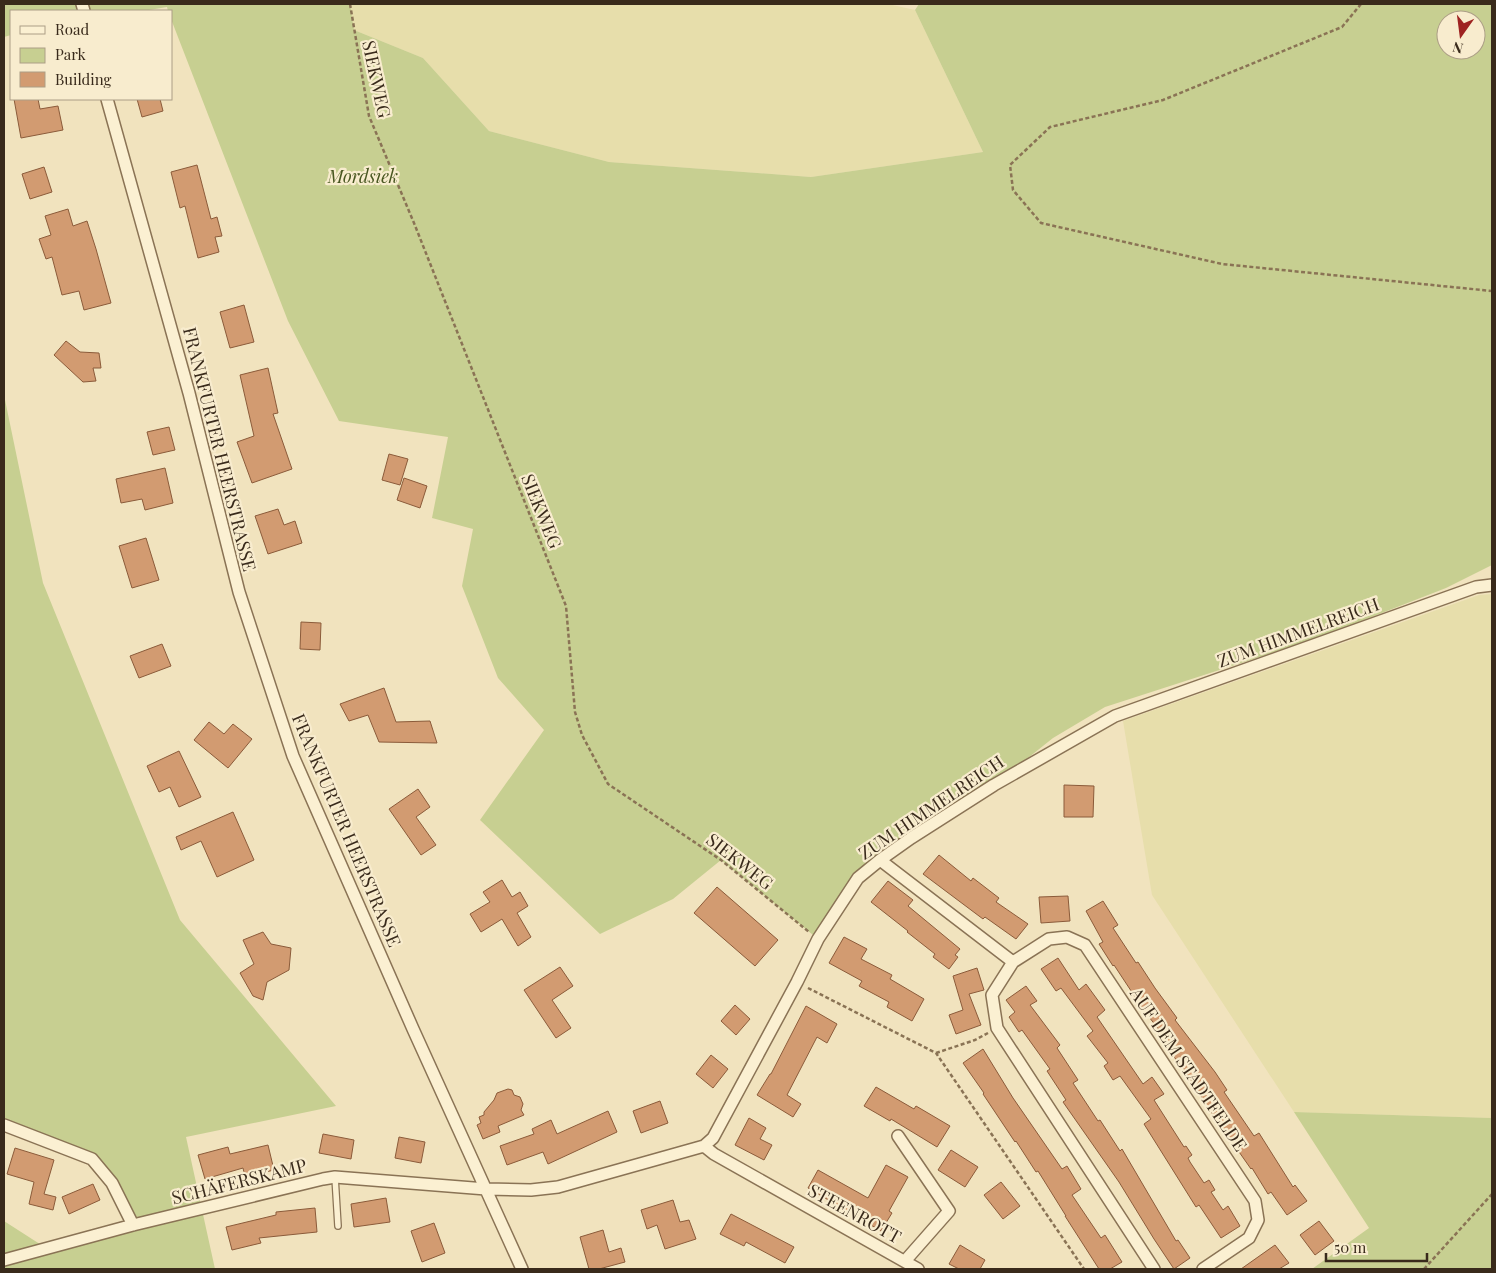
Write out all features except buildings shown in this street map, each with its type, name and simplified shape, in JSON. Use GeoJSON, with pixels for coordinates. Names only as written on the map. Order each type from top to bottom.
{"type":"FeatureCollection","features":[{"type":"Feature","properties":{"kind":"street","name":"FRANKFURTER HEERSTRASSE"},"geometry":{"type":"LineString","coordinates":[[108,100],[189,392],[239,592],[293,756],[413,1029],[522,1269]]}},
{"type":"Feature","properties":{"kind":"street","name":"ZUM HIMMELREICH"},"geometry":{"type":"LineString","coordinates":[[704,1146],[713,1138],[818,939],[858,878],[880,860],[994,784],[1115,716],[1467,590],[1492,585]]}},
{"type":"Feature","properties":{"kind":"street"},"geometry":{"type":"LineString","coordinates":[[880,860],[1013,962]]}},
{"type":"Feature","properties":{"kind":"street","name":"AUF DEM STADTFELDE"},"geometry":{"type":"LineString","coordinates":[[1154,1269],[997,1028],[992,995],[1013,962],[1049,939],[1067,937],[1085,946],[1255,1201],[1258,1220],[1249,1238],[1204,1269]]}},
{"type":"Feature","properties":{"kind":"street"},"geometry":{"type":"LineString","coordinates":[[4,1125],[92,1159],[112,1184],[133,1225]]}},
{"type":"Feature","properties":{"kind":"street","name":"STEENROTT"},"geometry":{"type":"LineString","coordinates":[[704,1146],[714,1154],[904,1261],[949,1211],[898,1136]]}},
{"type":"Feature","properties":{"kind":"street"},"geometry":{"type":"LineString","coordinates":[[486,1189],[531,1190],[558,1187],[704,1146]]}},
{"type":"Feature","properties":{"kind":"street","name":"SCHÄFERSKAMP"},"geometry":{"type":"LineString","coordinates":[[4,1260],[133,1225],[335,1177],[486,1189]]}},
{"type":"Feature","properties":{"kind":"street"},"geometry":{"type":"LineString","coordinates":[[904,1261],[918,1269]]}},
{"type":"Feature","properties":{"kind":"lane"},"geometry":{"type":"LineString","coordinates":[[335,1177],[338,1226]]}},
{"type":"Feature","properties":{"kind":"path","name":"SIEKWEG"},"geometry":{"type":"LineString","coordinates":[[350,4],[369,116],[414,223],[566,606],[574,712],[582,735],[608,784],[721,860],[818,939]]}},
{"type":"Feature","properties":{"kind":"path"},"geometry":{"type":"LineString","coordinates":[[1361,4],[1342,27],[1162,100],[1050,127],[1010,165],[1013,190],[1041,223],[1222,264],[1492,291]]}},
{"type":"Feature","properties":{"kind":"path"},"geometry":{"type":"LineString","coordinates":[[797,982],[936,1053],[1084,1269]]}},
{"type":"Feature","properties":{"kind":"path"},"geometry":{"type":"LineString","coordinates":[[936,1053],[975,1040],[997,1028]]}},
{"type":"Feature","properties":{"kind":"path"},"geometry":{"type":"LineString","coordinates":[[1424,1269],[1492,1194]]}},
{"type":"Feature","properties":{"kind":"shaded area"},"geometry":{"type":"Polygon","coordinates":[[[350,4],[888,4],[915,10],[983,152],[811,177],[609,162],[489,131],[423,58],[354,30],[350,4]]]}},
{"type":"Feature","properties":{"kind":"shaded area"},"geometry":{"type":"Polygon","coordinates":[[[1492,594],[1492,1118],[1294,1112],[1152,895],[1123,721],[1479,595],[1492,594]]]}},
{"type":"Feature","properties":{"kind":"green space","name":"Mordsiek"},"geometry":{"type":"Polygon","coordinates":[[[4,4],[350,4],[354,30],[423,58],[489,131],[609,162],[811,177],[983,152],[915,10],[919,4],[1492,4],[1492,565],[1446,588],[1315,639],[1105,707],[1053,738],[994,785],[858,878],[818,939],[721,860],[673,899],[600,934],[480,820],[544,730],[498,678],[462,586],[473,529],[432,518],[448,437],[339,421],[288,321],[172,22],[172,10],[168,10],[167,7],[149,10],[10,10],[10,35],[4,37],[4,4]]]}},
{"type":"Feature","properties":{"kind":"green space"},"geometry":{"type":"Polygon","coordinates":[[[4,395],[43,583],[180,920],[336,1106],[186,1137],[215,1269],[4,1269],[4,1221],[46,1248],[132,1225],[92,1159],[4,1125],[4,395]]]}},
{"type":"Feature","properties":{"kind":"green space"},"geometry":{"type":"Polygon","coordinates":[[[1294,1112],[1492,1118],[1492,1269],[1312,1269],[1369,1228],[1294,1112]]]}}]}
